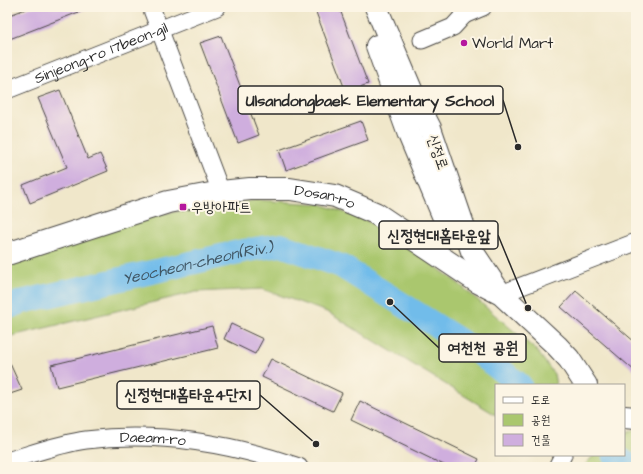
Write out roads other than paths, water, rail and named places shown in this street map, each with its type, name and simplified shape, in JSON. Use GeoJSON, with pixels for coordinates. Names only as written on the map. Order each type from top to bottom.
{"type":"FeatureCollection","features":[{"type":"Feature","properties":{"kind":"main road","name":"신정로"},"geometry":{"type":"LineString","coordinates":[[363,7],[408,132],[452,236],[459,269]]}},
{"type":"Feature","properties":{"kind":"main road","name":"신정로"},"geometry":{"type":"LineString","coordinates":[[376,7],[415,99],[430,128],[472,251],[501,294]]}},
{"type":"Feature","properties":{"kind":"main road","name":"Dosan-ro"},"geometry":{"type":"LineString","coordinates":[[7,254],[168,202],[221,192],[250,189],[290,189],[335,196],[375,213],[459,269],[501,294],[557,346],[569,359],[585,384]]}},
{"type":"Feature","properties":{"kind":"main road"},"geometry":{"type":"LineString","coordinates":[[426,247],[441,240],[447,225]]}},
{"type":"Feature","properties":{"kind":"main road"},"geometry":{"type":"LineString","coordinates":[[625,417],[636,418]]}},
{"type":"Feature","properties":{"kind":"street"},"geometry":{"type":"LineString","coordinates":[[151,7],[221,192]]}},
{"type":"Feature","properties":{"kind":"street","name":"Sinjeong-ro 17beon-gil"},"geometry":{"type":"LineString","coordinates":[[7,90],[217,7]]}},
{"type":"Feature","properties":{"kind":"street"},"geometry":{"type":"LineString","coordinates":[[422,40],[453,27],[462,11],[483,7]]}},
{"type":"Feature","properties":{"kind":"street"},"geometry":{"type":"LineString","coordinates":[[501,294],[636,242]]}},
{"type":"Feature","properties":{"kind":"street","name":"Daeam-ro"},"geometry":{"type":"LineString","coordinates":[[7,461],[86,440],[143,438],[206,443],[268,456],[299,467]]}},
{"type":"Feature","properties":{"kind":"street"},"geometry":{"type":"LineString","coordinates":[[557,467],[562,456]]}},
{"type":"Feature","properties":{"kind":"waterway","name":"Yeocheon-cheon(Riv.)"},"geometry":{"type":"LineString","coordinates":[[7,308],[21,302],[243,251],[281,245],[341,266],[472,348],[519,384]]}},
{"type":"Feature","properties":{"kind":"waterway","name":"Yeocheon-cheon(Riv.)"},"geometry":{"type":"LineString","coordinates":[[616,456],[632,467]]}},
{"type":"Feature","properties":{"kind":"place","name":"World Mart"},"geometry":{"type":"Point","coordinates":[464,43]}},
{"type":"Feature","properties":{"kind":"place","name":"Ulsandongbaek Elementary School"},"geometry":{"type":"Point","coordinates":[518,147]}},
{"type":"Feature","properties":{"kind":"place","name":"우방아파트"},"geometry":{"type":"Point","coordinates":[183,207]}},
{"type":"Feature","properties":{"kind":"place","name":"여천천 공원"},"geometry":{"type":"Point","coordinates":[390,302]}},
{"type":"Feature","properties":{"kind":"place","name":"신정현대홈타운앞"},"geometry":{"type":"Point","coordinates":[528,308]}},
{"type":"Feature","properties":{"kind":"place","name":"신정현대홈타운4단지"},"geometry":{"type":"Point","coordinates":[316,444]}}]}
